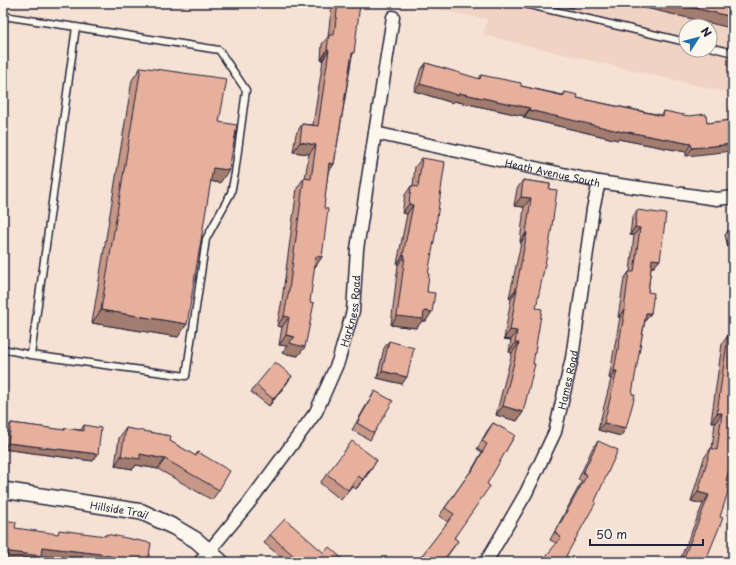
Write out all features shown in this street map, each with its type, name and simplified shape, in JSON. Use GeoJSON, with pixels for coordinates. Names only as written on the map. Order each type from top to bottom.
{"type":"FeatureCollection","features":[{"type":"Feature","properties":{"kind":"street","name":"Harkness Road"},"geometry":{"type":"LineString","coordinates":[[205,556],[248,504],[316,412],[338,362],[353,311],[357,249],[393,17]]}},
{"type":"Feature","properties":{"kind":"street","name":"Heath Avenue South"},"geometry":{"type":"LineString","coordinates":[[375,133],[599,182],[717,199],[733,197]]}},
{"type":"Feature","properties":{"kind":"street","name":"Hames Road"},"geometry":{"type":"LineString","coordinates":[[486,562],[526,493],[555,432],[572,358],[593,209],[599,182]]}},
{"type":"Feature","properties":{"kind":"street","name":"Hillside Trail"},"geometry":{"type":"LineString","coordinates":[[3,490],[142,512],[174,527],[196,540],[205,556],[221,562]]}},
{"type":"Feature","properties":{"kind":"lane"},"geometry":{"type":"LineString","coordinates":[[521,3],[678,40]]}},
{"type":"Feature","properties":{"kind":"lane"},"geometry":{"type":"LineString","coordinates":[[3,16],[219,50],[246,90],[231,193],[206,239],[186,376],[31,355],[3,349]]}},
{"type":"Feature","properties":{"kind":"lane"},"geometry":{"type":"LineString","coordinates":[[31,355],[76,27]]}},
{"type":"Feature","properties":{"kind":"lane"},"geometry":{"type":"LineString","coordinates":[[718,49],[733,53]]}},
{"type":"Feature","properties":{"kind":"shaded area"},"geometry":{"type":"Polygon","coordinates":[[[406,3],[733,3],[733,94],[483,35],[487,19],[406,3]]]}},
{"type":"Feature","properties":{"kind":"building"},"geometry":{"type":"Polygon","coordinates":[[[338,3],[360,4],[354,53],[352,53],[334,164],[329,163],[324,208],[328,209],[322,257],[316,256],[310,302],[314,303],[305,347],[289,343],[295,337],[286,335],[289,317],[284,316],[289,290],[304,178],[311,179],[316,145],[300,142],[302,124],[318,126],[329,50],[327,50],[329,35],[334,35],[338,3]]]}},
{"type":"Feature","properties":{"kind":"building"},"geometry":{"type":"Polygon","coordinates":[[[673,3],[733,3],[733,17],[673,3]]]}},
{"type":"Feature","properties":{"kind":"building"},"geometry":{"type":"Polygon","coordinates":[[[426,63],[480,79],[481,75],[521,83],[521,86],[564,96],[565,92],[578,95],[577,98],[663,116],[664,111],[689,116],[706,114],[707,123],[733,120],[733,144],[692,148],[691,144],[623,132],[529,110],[530,108],[459,93],[458,95],[420,84],[426,63]]]}},
{"type":"Feature","properties":{"kind":"building"},"geometry":{"type":"Polygon","coordinates":[[[141,67],[227,79],[219,122],[237,125],[229,170],[213,168],[187,324],[101,310],[141,67]]]}},
{"type":"Feature","properties":{"kind":"building"},"geometry":{"type":"Polygon","coordinates":[[[422,158],[445,162],[437,225],[428,274],[427,292],[435,293],[432,312],[424,311],[423,319],[397,316],[405,256],[403,255],[413,205],[409,204],[411,186],[418,187],[422,158]]]}},
{"type":"Feature","properties":{"kind":"building"},"geometry":{"type":"Polygon","coordinates":[[[523,180],[550,184],[549,189],[557,190],[550,240],[536,308],[542,309],[533,364],[535,364],[523,412],[503,406],[519,343],[515,343],[517,331],[510,330],[527,233],[531,198],[521,197],[523,180]]]}},
{"type":"Feature","properties":{"kind":"building"},"geometry":{"type":"Polygon","coordinates":[[[637,210],[666,214],[660,260],[652,259],[648,292],[654,293],[651,313],[646,313],[632,394],[635,395],[626,428],[604,423],[617,371],[614,371],[625,310],[629,272],[634,272],[640,228],[635,227],[637,210]]]}},
{"type":"Feature","properties":{"kind":"building"},"geometry":{"type":"Polygon","coordinates":[[[728,335],[733,335],[733,455],[726,481],[731,482],[720,517],[723,518],[705,562],[682,562],[709,495],[698,492],[711,448],[717,450],[722,413],[717,413],[728,335]]]}},
{"type":"Feature","properties":{"kind":"building"},"geometry":{"type":"Polygon","coordinates":[[[389,341],[414,348],[407,377],[382,371],[389,341]]]}},
{"type":"Feature","properties":{"kind":"building"},"geometry":{"type":"Polygon","coordinates":[[[275,362],[292,376],[273,399],[256,385],[275,362]]]}},
{"type":"Feature","properties":{"kind":"building"},"geometry":{"type":"Polygon","coordinates":[[[375,391],[393,401],[374,433],[357,423],[375,391]]]}},
{"type":"Feature","properties":{"kind":"building"},"geometry":{"type":"Polygon","coordinates":[[[11,423],[65,430],[65,428],[84,431],[84,425],[101,428],[98,454],[8,443],[11,423]]]}},
{"type":"Feature","properties":{"kind":"building"},"geometry":{"type":"Polygon","coordinates":[[[493,423],[515,435],[487,484],[490,486],[454,538],[458,541],[442,562],[433,562],[423,554],[454,514],[445,508],[470,472],[471,473],[487,444],[482,441],[493,423]]]}},
{"type":"Feature","properties":{"kind":"building"},"geometry":{"type":"Polygon","coordinates":[[[126,428],[171,436],[170,441],[196,456],[198,452],[230,471],[219,490],[165,459],[140,454],[140,459],[121,456],[126,428]]]}},
{"type":"Feature","properties":{"kind":"building"},"geometry":{"type":"Polygon","coordinates":[[[352,441],[377,460],[363,479],[358,476],[348,490],[327,474],[352,441]]]}},
{"type":"Feature","properties":{"kind":"building"},"geometry":{"type":"Polygon","coordinates":[[[598,441],[618,450],[595,501],[596,502],[566,556],[570,559],[568,562],[542,562],[561,537],[555,533],[587,475],[583,473],[598,441]]]}},
{"type":"Feature","properties":{"kind":"building"},"geometry":{"type":"Polygon","coordinates":[[[285,519],[324,553],[329,547],[346,562],[301,562],[270,535],[285,519]]]}},
{"type":"Feature","properties":{"kind":"building"},"geometry":{"type":"Polygon","coordinates":[[[3,520],[16,522],[15,528],[58,534],[59,530],[106,536],[106,534],[151,543],[148,562],[139,562],[100,554],[42,547],[41,556],[3,551],[3,520]]]}}]}
